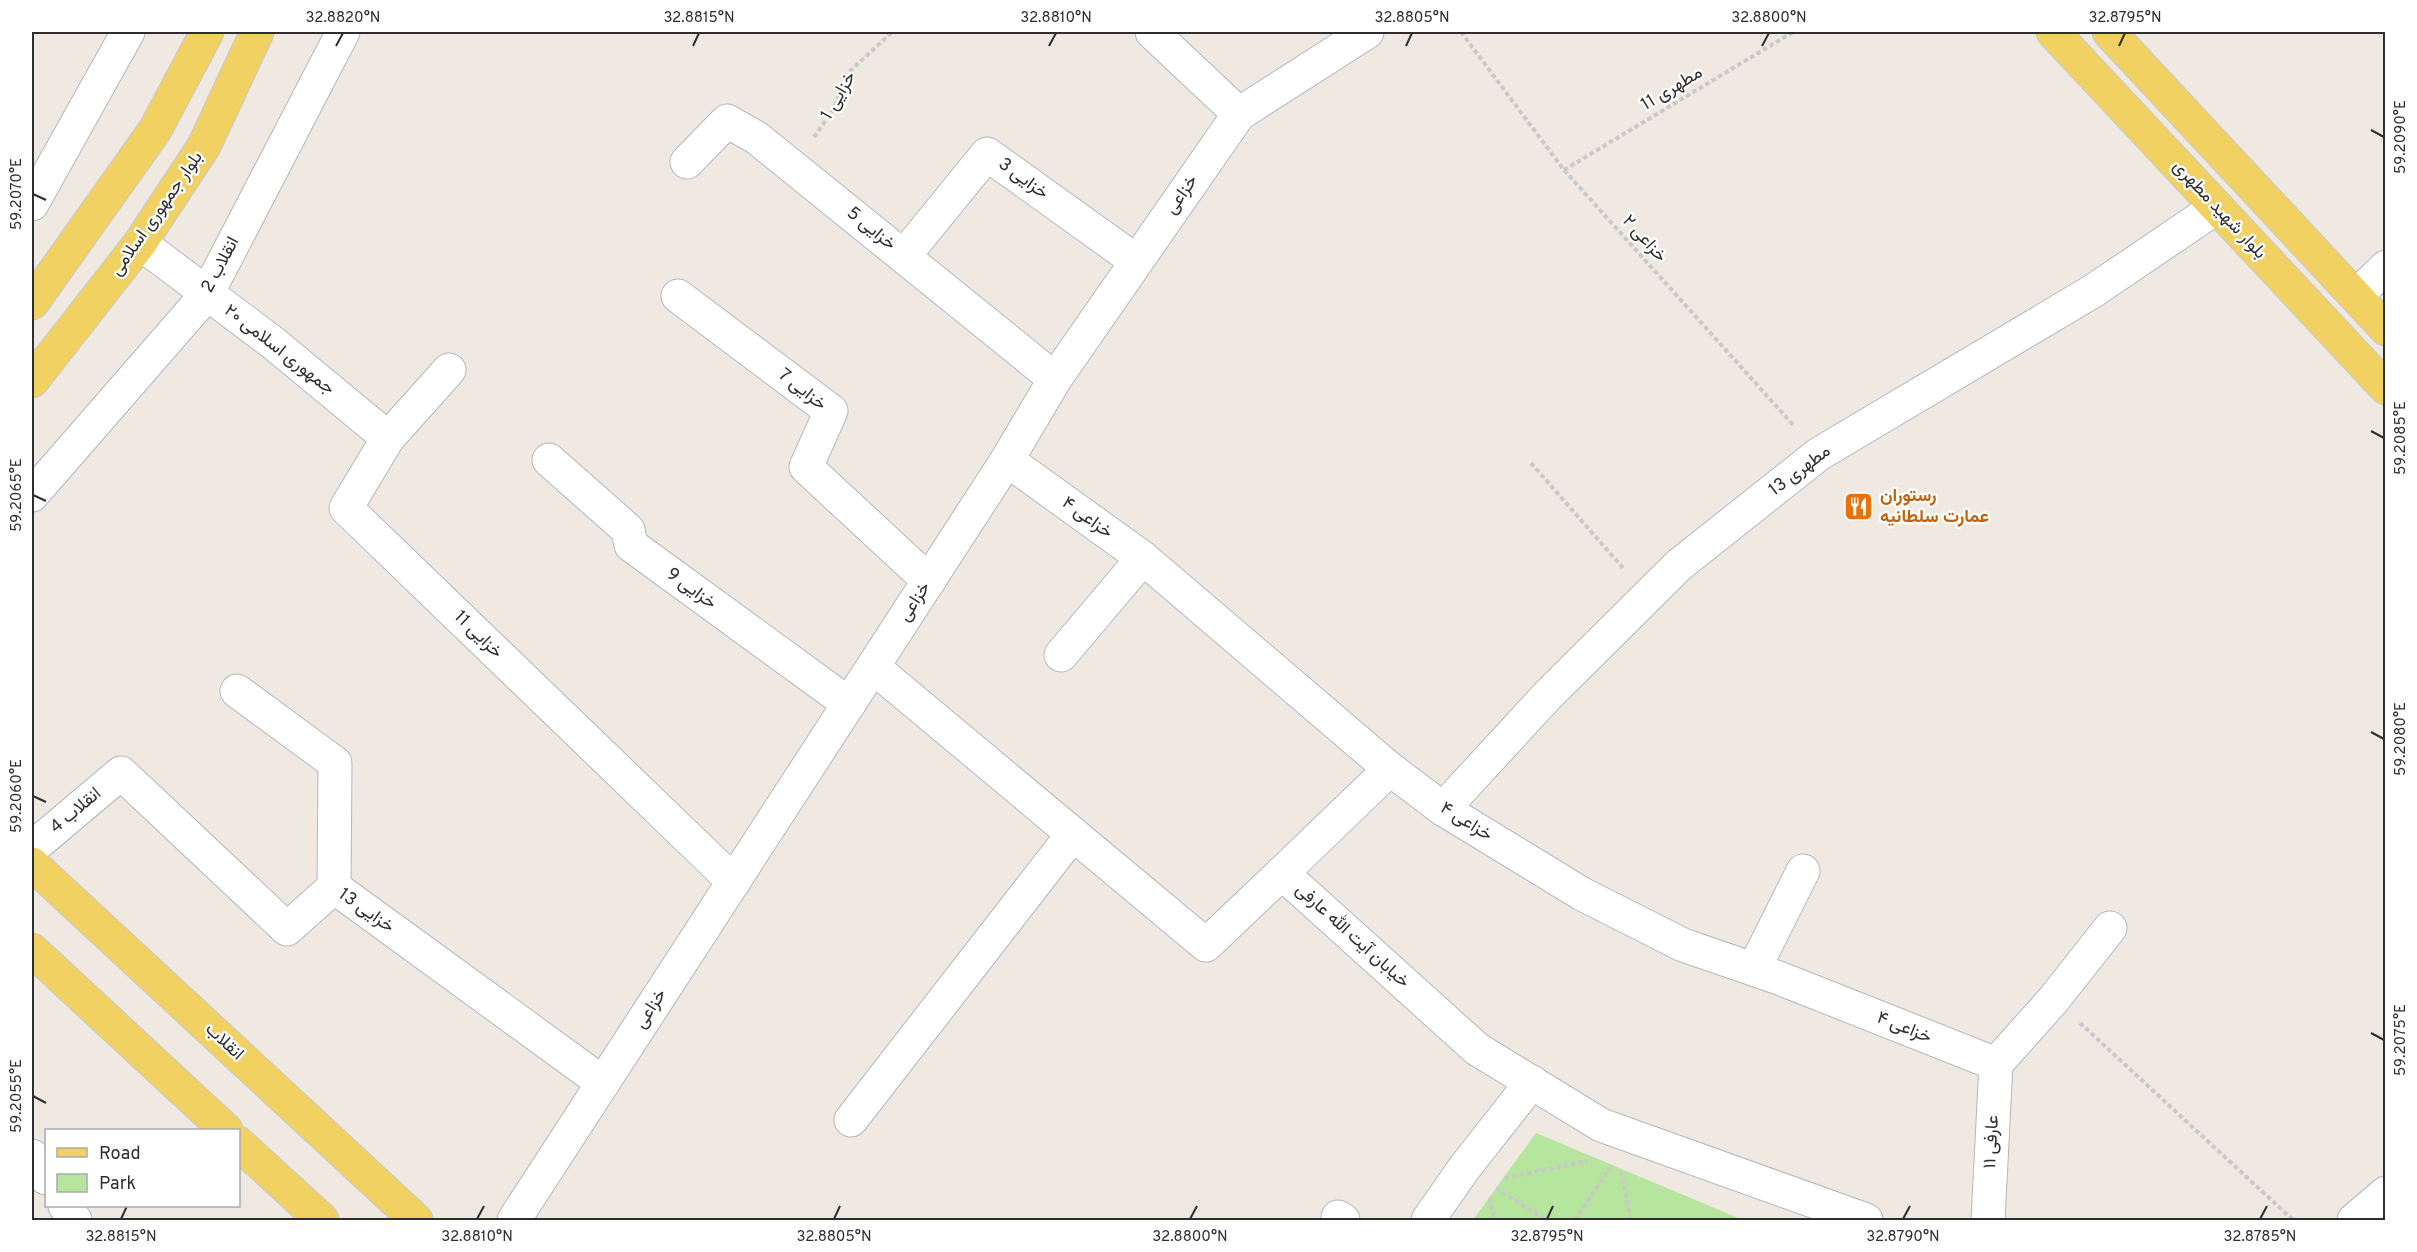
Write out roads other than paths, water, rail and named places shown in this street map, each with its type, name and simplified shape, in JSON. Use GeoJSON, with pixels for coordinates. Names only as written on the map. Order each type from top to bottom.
{"type":"FeatureCollection","features":[{"type":"Feature","properties":{"kind":"main road"},"geometry":{"type":"LineString","coordinates":[[32,303],[155,130],[207,32]]}},
{"type":"Feature","properties":{"kind":"main road","name":"بلوار جمهوری اسلامی"},"geometry":{"type":"LineString","coordinates":[[32,381],[140,243],[204,146],[257,32]]}},
{"type":"Feature","properties":{"kind":"main road","name":"بلوار شهید مطهری"},"geometry":{"type":"LineString","coordinates":[[2053,32],[2385,388]]}},
{"type":"Feature","properties":{"kind":"main road"},"geometry":{"type":"LineString","coordinates":[[2109,32],[2385,329]]}},
{"type":"Feature","properties":{"kind":"main road","name":"انقلاب"},"geometry":{"type":"LineString","coordinates":[[32,864],[416,1221]]}},
{"type":"Feature","properties":{"kind":"main road"},"geometry":{"type":"LineString","coordinates":[[32,950],[224,1129]]}},
{"type":"Feature","properties":{"kind":"main road"},"geometry":{"type":"LineString","coordinates":[[240,1145],[322,1221]]}},
{"type":"Feature","properties":{"kind":"street"},"geometry":{"type":"LineString","coordinates":[[32,204],[128,32]]}},
{"type":"Feature","properties":{"kind":"street","name":"انقلاب 2"},"geometry":{"type":"LineString","coordinates":[[32,495],[207,294],[342,32]]}},
{"type":"Feature","properties":{"kind":"street"},"geometry":{"type":"LineString","coordinates":[[1152,32],[1239,114]]}},
{"type":"Feature","properties":{"kind":"street","name":"خزاعی"},"geometry":{"type":"LineString","coordinates":[[514,1221],[1007,460],[1055,379],[1239,114],[1367,32]]}},
{"type":"Feature","properties":{"kind":"street","name":"خزایی 5"},"geometry":{"type":"LineString","coordinates":[[687,162],[727,121],[757,138],[1055,379]]}},
{"type":"Feature","properties":{"kind":"street","name":"خزایی 3"},"geometry":{"type":"LineString","coordinates":[[904,256],[987,154],[1136,261]]}},
{"type":"Feature","properties":{"kind":"street","name":"مطهری 13"},"geometry":{"type":"LineString","coordinates":[[1443,809],[1547,696],[1679,565],[1819,454],[2093,291],[2217,207]]}},
{"type":"Feature","properties":{"kind":"street","name":"جمهوری اسلامی ۲۰"},"geometry":{"type":"LineString","coordinates":[[140,243],[272,342],[388,438]]}},
{"type":"Feature","properties":{"kind":"street"},"geometry":{"type":"LineString","coordinates":[[2356,297],[2385,267]]}},
{"type":"Feature","properties":{"kind":"street","name":"خزایی 7"},"geometry":{"type":"LineString","coordinates":[[678,296],[831,411],[806,467],[929,581]]}},
{"type":"Feature","properties":{"kind":"street","name":"خزایی 11"},"geometry":{"type":"LineString","coordinates":[[449,370],[388,438],[346,508],[734,882]]}},
{"type":"Feature","properties":{"kind":"street","name":"خزایی 9"},"geometry":{"type":"LineString","coordinates":[[549,460],[628,530],[631,545],[849,704]]}},
{"type":"Feature","properties":{"kind":"street","name":"خزاعی ۴"},"geometry":{"type":"LineString","coordinates":[[1007,460],[1143,558],[1390,769],[1443,809],[1582,894],[1683,945],[1754,969],[1996,1064]]}},
{"type":"Feature","properties":{"kind":"street"},"geometry":{"type":"LineString","coordinates":[[1061,656],[1143,558]]}},
{"type":"Feature","properties":{"kind":"street","name":"خیابان آیت الله عارفی"},"geometry":{"type":"LineString","coordinates":[[873,667],[1206,945],[1282,873],[1477,1049],[1601,1125],[1624,1145],[1866,1221]]}},
{"type":"Feature","properties":{"kind":"street"},"geometry":{"type":"LineString","coordinates":[[237,691],[335,763],[334,887]]}},
{"type":"Feature","properties":{"kind":"street"},"geometry":{"type":"LineString","coordinates":[[1282,873],[1390,769]]}},
{"type":"Feature","properties":{"kind":"street","name":"خزایی 13"},"geometry":{"type":"LineString","coordinates":[[121,773],[287,929],[334,887],[603,1083]]}},
{"type":"Feature","properties":{"kind":"street","name":"انقلاب 4"},"geometry":{"type":"LineString","coordinates":[[32,848],[121,773]]}},
{"type":"Feature","properties":{"kind":"street"},"geometry":{"type":"LineString","coordinates":[[850,1120],[1073,834]]}},
{"type":"Feature","properties":{"kind":"street"},"geometry":{"type":"LineString","coordinates":[[1754,969],[1803,871]]}},
{"type":"Feature","properties":{"kind":"street"},"geometry":{"type":"LineString","coordinates":[[1996,1064],[2054,999],[2110,928]]}},
{"type":"Feature","properties":{"kind":"street","name":"عارفی ۱۱"},"geometry":{"type":"LineString","coordinates":[[1988,1221],[1996,1064]]}},
{"type":"Feature","properties":{"kind":"street"},"geometry":{"type":"LineString","coordinates":[[1428,1221],[1476,1175],[1532,1082]]}},
{"type":"Feature","properties":{"kind":"street"},"geometry":{"type":"LineString","coordinates":[[32,1155],[45,1176]]}},
{"type":"Feature","properties":{"kind":"street"},"geometry":{"type":"LineString","coordinates":[[2354,1221],[2385,1192]]}},
{"type":"Feature","properties":{"kind":"street"},"geometry":{"type":"LineString","coordinates":[[66,1207],[75,1221]]}},
{"type":"Feature","properties":{"kind":"place","name":"رستوران عمارت سلطانیه"},"geometry":{"type":"Point","coordinates":[1859,506]}}]}
